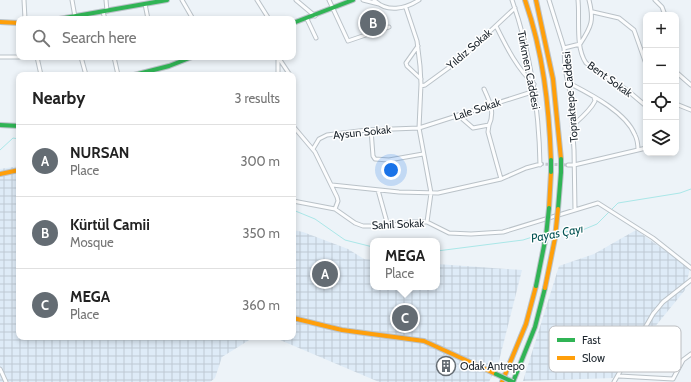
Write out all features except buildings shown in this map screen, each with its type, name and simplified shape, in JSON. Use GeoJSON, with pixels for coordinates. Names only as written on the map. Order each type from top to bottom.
{"type":"FeatureCollection","features":[{"type":"Feature","properties":{"kind":"main road"},"geometry":{"type":"LineString","coordinates":[[83,16],[148,2],[167,0]]}},
{"type":"Feature","properties":{"kind":"main road"},"geometry":{"type":"LineString","coordinates":[[296,22],[353,0]]}},
{"type":"Feature","properties":{"kind":"main road"},"geometry":{"type":"LineString","coordinates":[[502,382],[526,324],[536,286],[546,236],[551,172],[549,122],[545,80],[537,41],[525,0]]}},
{"type":"Feature","properties":{"kind":"main road"},"geometry":{"type":"LineString","coordinates":[[296,319],[342,330],[424,340],[513,382],[535,327],[546,288],[555,238],[561,172],[559,121],[554,78],[547,39],[536,0]]}},
{"type":"Feature","properties":{"kind":"main road"},"geometry":{"type":"LineString","coordinates":[[0,22],[16,22]]}},
{"type":"Feature","properties":{"kind":"main road"},"geometry":{"type":"LineString","coordinates":[[146,72],[184,60]]}},
{"type":"Feature","properties":{"kind":"main road"},"geometry":{"type":"LineString","coordinates":[[0,125],[16,126]]}},
{"type":"Feature","properties":{"kind":"main road"},"geometry":{"type":"LineString","coordinates":[[0,174],[16,171]]}},
{"type":"Feature","properties":{"kind":"street"},"geometry":{"type":"LineString","coordinates":[[24,0],[25,16]]}},
{"type":"Feature","properties":{"kind":"street"},"geometry":{"type":"LineString","coordinates":[[72,0],[74,16]]}},
{"type":"Feature","properties":{"kind":"street"},"geometry":{"type":"LineString","coordinates":[[104,16],[106,0]]}},
{"type":"Feature","properties":{"kind":"street"},"geometry":{"type":"LineString","coordinates":[[182,0],[191,16]]}},
{"type":"Feature","properties":{"kind":"street"},"geometry":{"type":"LineString","coordinates":[[257,0],[267,16]]}},
{"type":"Feature","properties":{"kind":"street"},"geometry":{"type":"LineString","coordinates":[[296,0],[315,16]]}},
{"type":"Feature","properties":{"kind":"street"},"geometry":{"type":"LineString","coordinates":[[329,0],[338,16],[348,40],[389,28]]}},
{"type":"Feature","properties":{"kind":"street"},"geometry":{"type":"LineString","coordinates":[[363,0],[391,8],[406,8],[419,0]]}},
{"type":"Feature","properties":{"kind":"street"},"geometry":{"type":"LineString","coordinates":[[374,0],[379,4]]}},
{"type":"Feature","properties":{"kind":"street","name":"Türkmen Caddesi"},"geometry":{"type":"LineString","coordinates":[[501,179],[526,168],[541,165],[534,84],[512,0]]}},
{"type":"Feature","properties":{"kind":"street"},"geometry":{"type":"LineString","coordinates":[[549,0],[564,48]]}},
{"type":"Feature","properties":{"kind":"street","name":"Bent Sokak"},"geometry":{"type":"LineString","coordinates":[[578,0],[580,44],[583,59],[586,63],[627,90],[643,103]]}},
{"type":"Feature","properties":{"kind":"street"},"geometry":{"type":"LineString","coordinates":[[589,0],[593,12],[619,18],[634,30],[643,56]]}},
{"type":"Feature","properties":{"kind":"street"},"geometry":{"type":"LineString","coordinates":[[655,0],[662,7],[664,12]]}},
{"type":"Feature","properties":{"kind":"street"},"geometry":{"type":"LineString","coordinates":[[148,2],[148,16]]}},
{"type":"Feature","properties":{"kind":"street"},"geometry":{"type":"LineString","coordinates":[[406,8],[418,46],[421,79],[418,128],[431,193],[427,222]]}},
{"type":"Feature","properties":{"kind":"street","name":"Yıldız Sokak"},"geometry":{"type":"LineString","coordinates":[[421,86],[425,85],[458,61],[515,8]]}},
{"type":"Feature","properties":{"kind":"street","name":"Topraktepe Caddesi"},"geometry":{"type":"LineString","coordinates":[[575,210],[573,125],[569,83],[565,69],[564,48],[580,44],[588,32],[593,12]]}},
{"type":"Feature","properties":{"kind":"street"},"geometry":{"type":"LineString","coordinates":[[306,19],[316,38]]}},
{"type":"Feature","properties":{"kind":"street"},"geometry":{"type":"LineString","coordinates":[[496,26],[524,74],[534,84]]}},
{"type":"Feature","properties":{"kind":"street"},"geometry":{"type":"LineString","coordinates":[[418,46],[406,63],[407,66],[421,79]]}},
{"type":"Feature","properties":{"kind":"street"},"geometry":{"type":"LineString","coordinates":[[0,57],[16,57]]}},
{"type":"Feature","properties":{"kind":"street"},"geometry":{"type":"LineString","coordinates":[[38,60],[40,72]]}},
{"type":"Feature","properties":{"kind":"street"},"geometry":{"type":"LineString","coordinates":[[82,60],[85,72]]}},
{"type":"Feature","properties":{"kind":"street"},"geometry":{"type":"LineString","coordinates":[[115,60],[117,72]]}},
{"type":"Feature","properties":{"kind":"street"},"geometry":{"type":"LineString","coordinates":[[278,60],[278,72]]}},
{"type":"Feature","properties":{"kind":"street"},"geometry":{"type":"LineString","coordinates":[[280,60],[288,72]]}},
{"type":"Feature","properties":{"kind":"street"},"geometry":{"type":"LineString","coordinates":[[679,74],[691,84]]}},
{"type":"Feature","properties":{"kind":"street"},"geometry":{"type":"LineString","coordinates":[[569,83],[595,98],[628,122],[636,135],[638,150]]}},
{"type":"Feature","properties":{"kind":"street"},"geometry":{"type":"LineString","coordinates":[[332,185],[378,190],[431,193],[501,179],[488,132],[492,119],[492,105],[484,89]]}},
{"type":"Feature","properties":{"kind":"street","name":"Lale Sokak"},"geometry":{"type":"LineString","coordinates":[[418,128],[535,91]]}},
{"type":"Feature","properties":{"kind":"street"},"geometry":{"type":"LineString","coordinates":[[573,125],[586,114],[594,104],[595,98]]}},
{"type":"Feature","properties":{"kind":"street"},"geometry":{"type":"LineString","coordinates":[[679,105],[691,110]]}},
{"type":"Feature","properties":{"kind":"street"},"geometry":{"type":"LineString","coordinates":[[458,115],[473,128],[489,125]]}},
{"type":"Feature","properties":{"kind":"street","name":"Aysun Sokak"},"geometry":{"type":"LineString","coordinates":[[313,149],[315,144],[322,137],[371,130],[418,128]]}},
{"type":"Feature","properties":{"kind":"street"},"geometry":{"type":"LineString","coordinates":[[296,129],[313,149],[332,185],[338,201],[335,209]]}},
{"type":"Feature","properties":{"kind":"street"},"geometry":{"type":"LineString","coordinates":[[371,130],[373,156],[375,159],[389,160],[423,154]]}},
{"type":"Feature","properties":{"kind":"street"},"geometry":{"type":"LineString","coordinates":[[568,164],[574,165],[643,149]]}},
{"type":"Feature","properties":{"kind":"street"},"geometry":{"type":"LineString","coordinates":[[378,190],[388,226]]}},
{"type":"Feature","properties":{"kind":"street","name":"Sahil Sokak"},"geometry":{"type":"LineString","coordinates":[[296,202],[335,209],[355,223],[363,226],[388,226],[410,222],[427,222],[449,233],[504,232],[598,203],[653,238],[691,268]]}},
{"type":"Feature","properties":{"kind":"street"},"geometry":{"type":"LineString","coordinates":[[646,326],[652,314],[663,302],[691,280]]}},
{"type":"Feature","properties":{"kind":"street"},"geometry":{"type":"LineString","coordinates":[[681,364],[683,360],[691,354]]}},
{"type":"Feature","properties":{"kind":"street"},"geometry":{"type":"LineString","coordinates":[[0,369],[6,382]]}},
{"type":"Feature","properties":{"kind":"street"},"geometry":{"type":"LineString","coordinates":[[614,382],[621,372]]}},
{"type":"Feature","properties":{"kind":"street"},"geometry":{"type":"LineString","coordinates":[[619,376],[673,379],[677,372]]}},
{"type":"Feature","properties":{"kind":"shaded area"},"geometry":{"type":"Polygon","coordinates":[[[16,166],[16,340],[249,340],[222,357],[215,378],[210,382],[0,382],[0,169],[16,166]]]}},
{"type":"Feature","properties":{"kind":"shaded area"},"geometry":{"type":"Polygon","coordinates":[[[636,230],[690,268],[685,290],[656,326],[549,326],[549,372],[618,372],[613,378],[523,381],[559,266],[594,254],[636,230]]]}},
{"type":"Feature","properties":{"kind":"shaded area"},"geometry":{"type":"Polygon","coordinates":[[[296,231],[348,249],[364,259],[370,260],[370,290],[440,290],[440,264],[522,270],[499,361],[489,382],[379,382],[280,340],[296,340],[296,231]]]}},
{"type":"Feature","properties":{"kind":"waterway","name":"Payas Çayı"},"geometry":{"type":"LineString","coordinates":[[0,150],[13,138],[16,138]]}},
{"type":"Feature","properties":{"kind":"waterway","name":"Payas Çayı"},"geometry":{"type":"LineString","coordinates":[[558,232],[580,231],[597,224],[618,203],[680,193],[691,189]]}},
{"type":"Feature","properties":{"kind":"waterway","name":"Payas Çayı"},"geometry":{"type":"LineString","coordinates":[[296,211],[315,219],[345,240],[370,246]]}},
{"type":"Feature","properties":{"kind":"waterway","name":"Payas Çayı"},"geometry":{"type":"LineString","coordinates":[[440,251],[523,240],[545,233]]}},
{"type":"Feature","properties":{"kind":"tunnel"},"geometry":{"type":"LineString","coordinates":[[541,164],[568,165]]}},
{"type":"Feature","properties":{"kind":"traffic: fast"},"geometry":{"type":"LineString","coordinates":[[76,16],[167,0]]}},
{"type":"Feature","properties":{"kind":"traffic: fast"},"geometry":{"type":"LineString","coordinates":[[296,22],[353,0]]}},
{"type":"Feature","properties":{"kind":"traffic: fast"},"geometry":{"type":"LineString","coordinates":[[146,72],[184,60]]}},
{"type":"Feature","properties":{"kind":"traffic: fast"},"geometry":{"type":"LineString","coordinates":[[0,125],[16,126]]}},
{"type":"Feature","properties":{"kind":"traffic: fast"},"geometry":{"type":"LineString","coordinates":[[561,159],[561,172]]}},
{"type":"Feature","properties":{"kind":"traffic: fast"},"geometry":{"type":"LineString","coordinates":[[551,160],[551,172]]}},
{"type":"Feature","properties":{"kind":"traffic: fast"},"geometry":{"type":"LineString","coordinates":[[558,209],[561,172]]}},
{"type":"Feature","properties":{"kind":"traffic: fast"},"geometry":{"type":"LineString","coordinates":[[536,286],[546,236],[549,208]]}},
{"type":"Feature","properties":{"kind":"traffic: fast"},"geometry":{"type":"LineString","coordinates":[[513,382],[535,327],[545,288]]}},
{"type":"Feature","properties":{"kind":"traffic: fast"},"geometry":{"type":"LineString","coordinates":[[496,374],[513,382]]}},
{"type":"Feature","properties":{"kind":"traffic: slow"},"geometry":{"type":"LineString","coordinates":[[525,0],[541,59],[549,119],[551,160]]}},
{"type":"Feature","properties":{"kind":"traffic: slow"},"geometry":{"type":"LineString","coordinates":[[536,0],[553,79],[561,159]]}},
{"type":"Feature","properties":{"kind":"traffic: slow"},"geometry":{"type":"LineString","coordinates":[[0,22],[16,23]]}},
{"type":"Feature","properties":{"kind":"traffic: slow"},"geometry":{"type":"LineString","coordinates":[[0,174],[16,171]]}},
{"type":"Feature","properties":{"kind":"traffic: slow"},"geometry":{"type":"LineString","coordinates":[[549,208],[551,172]]}},
{"type":"Feature","properties":{"kind":"traffic: slow"},"geometry":{"type":"LineString","coordinates":[[545,288],[555,238],[558,209]]}},
{"type":"Feature","properties":{"kind":"traffic: slow"},"geometry":{"type":"LineString","coordinates":[[502,382],[526,324],[536,286]]}},
{"type":"Feature","properties":{"kind":"traffic: slow"},"geometry":{"type":"LineString","coordinates":[[296,319],[342,330],[424,341],[496,374]]}},
{"type":"Feature","properties":{"kind":"place","name":"Kürtül Camii"},"geometry":{"type":"Point","coordinates":[373,23]}},
{"type":"Feature","properties":{"kind":"place","name":"NURSAN"},"geometry":{"type":"Point","coordinates":[325,274]}},
{"type":"Feature","properties":{"kind":"place","name":"MEGA"},"geometry":{"type":"Point","coordinates":[405,318]}},
{"type":"Feature","properties":{"kind":"place","name":"Odak Antrepo"},"geometry":{"type":"Point","coordinates":[446,366]}}]}
